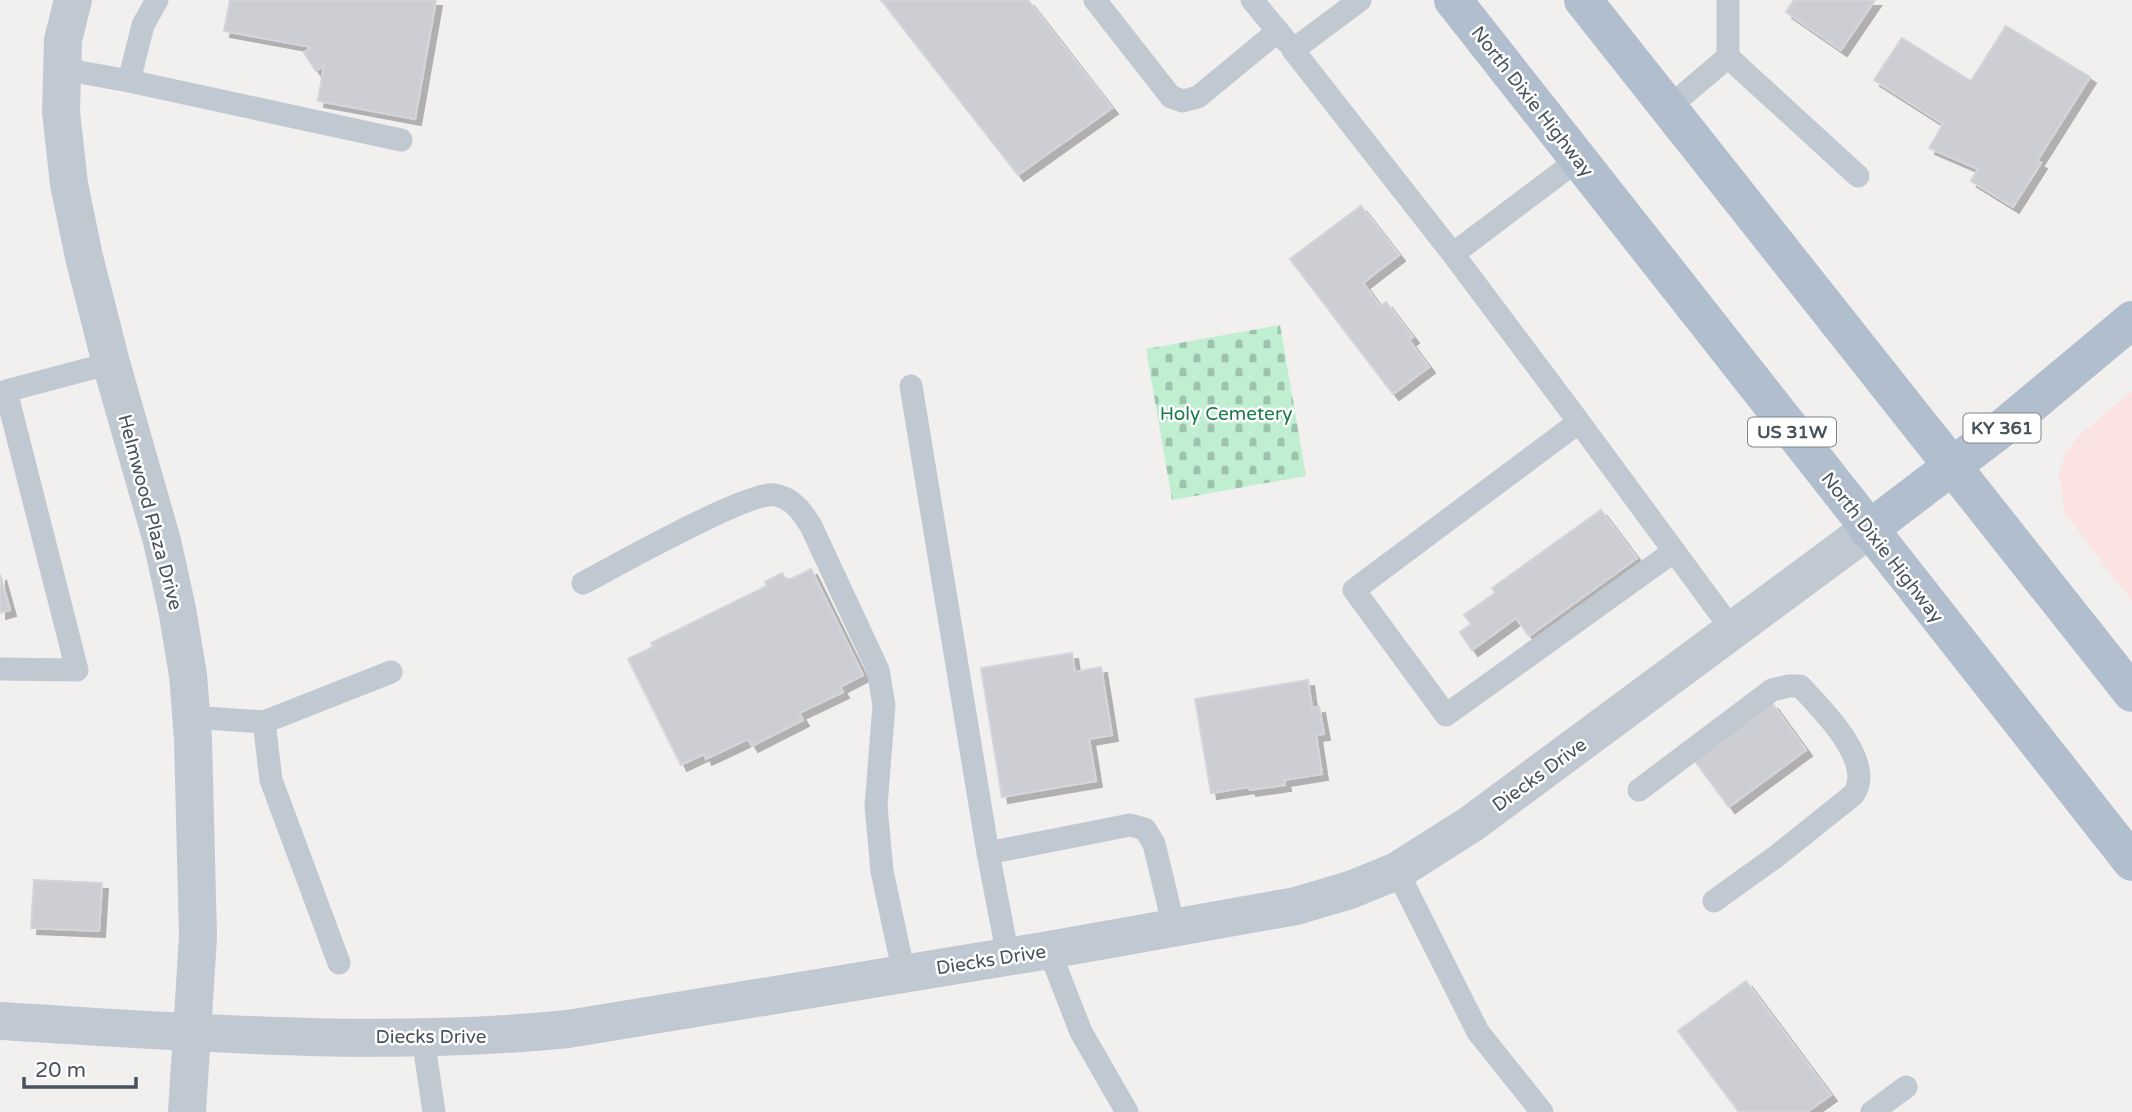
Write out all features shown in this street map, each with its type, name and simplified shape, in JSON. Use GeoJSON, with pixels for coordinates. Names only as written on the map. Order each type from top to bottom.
{"type":"FeatureCollection","features":[{"type":"Feature","properties":{"kind":"main road","name":"North Dixie Highway"},"geometry":{"type":"LineString","coordinates":[[1453,0],[2132,862]]}},
{"type":"Feature","properties":{"kind":"main road"},"geometry":{"type":"LineString","coordinates":[[1583,0],[2132,693]]}},
{"type":"Feature","properties":{"kind":"main road","name":"KY 361"},"geometry":{"type":"LineString","coordinates":[[1868,530],[2004,426],[2132,320]]}},
{"type":"Feature","properties":{"kind":"street","name":"Helmwood Plaza Drive"},"geometry":{"type":"LineString","coordinates":[[73,0],[63,40],[61,112],[69,184],[111,363],[165,555],[188,675],[198,937],[187,1112]]}},
{"type":"Feature","properties":{"kind":"street","name":"Diecks Drive"},"geometry":{"type":"LineString","coordinates":[[0,1021],[191,1032],[423,1038],[502,1036],[568,1029],[904,974],[1296,905],[1350,890],[1397,871],[1471,824],[1868,530]]}},
{"type":"Feature","properties":{"kind":"lane"},"geometry":{"type":"LineString","coordinates":[[129,81],[143,25],[158,0]]}},
{"type":"Feature","properties":{"kind":"lane"},"geometry":{"type":"LineString","coordinates":[[1095,0],[1171,97],[1183,101],[1198,97],[1278,31]]}},
{"type":"Feature","properties":{"kind":"lane"},"geometry":{"type":"LineString","coordinates":[[1252,0],[1453,254],[1733,631]]}},
{"type":"Feature","properties":{"kind":"lane"},"geometry":{"type":"LineString","coordinates":[[1293,50],[1360,0]]}},
{"type":"Feature","properties":{"kind":"lane"},"geometry":{"type":"LineString","coordinates":[[1728,0],[1728,57],[1858,176]]}},
{"type":"Feature","properties":{"kind":"lane"},"geometry":{"type":"LineString","coordinates":[[1668,108],[1728,57]]}},
{"type":"Feature","properties":{"kind":"lane"},"geometry":{"type":"LineString","coordinates":[[62,69],[401,140]]}},
{"type":"Feature","properties":{"kind":"lane"},"geometry":{"type":"LineString","coordinates":[[1453,254],[1579,159]]}},
{"type":"Feature","properties":{"kind":"lane"},"geometry":{"type":"LineString","coordinates":[[0,669],[77,670],[3,392],[111,363]]}},
{"type":"Feature","properties":{"kind":"lane"},"geometry":{"type":"LineString","coordinates":[[911,386],[988,853],[1008,956]]}},
{"type":"Feature","properties":{"kind":"lane"},"geometry":{"type":"LineString","coordinates":[[1578,422],[1354,590],[1369,611],[1446,715],[1673,552]]}},
{"type":"Feature","properties":{"kind":"lane"},"geometry":{"type":"LineString","coordinates":[[583,583],[741,502],[774,494],[796,504],[811,526],[878,670],[884,705],[876,806],[882,872],[904,974]]}},
{"type":"Feature","properties":{"kind":"lane"},"geometry":{"type":"LineString","coordinates":[[191,717],[264,722],[391,672]]}},
{"type":"Feature","properties":{"kind":"lane"},"geometry":{"type":"LineString","coordinates":[[1639,790],[1772,690],[1800,686],[1820,706],[1842,735],[1857,761],[1861,776],[1859,787],[1778,855],[1714,901]]}},
{"type":"Feature","properties":{"kind":"lane"},"geometry":{"type":"LineString","coordinates":[[264,722],[271,780],[339,963]]}},
{"type":"Feature","properties":{"kind":"lane"},"geometry":{"type":"LineString","coordinates":[[988,853],[1130,825],[1145,829],[1154,844],[1174,927]]}},
{"type":"Feature","properties":{"kind":"lane"},"geometry":{"type":"LineString","coordinates":[[1397,871],[1478,1032],[1542,1112]]}},
{"type":"Feature","properties":{"kind":"lane"},"geometry":{"type":"LineString","coordinates":[[1049,950],[1081,1032],[1127,1112]]}},
{"type":"Feature","properties":{"kind":"lane"},"geometry":{"type":"LineString","coordinates":[[423,1038],[434,1112]]}},
{"type":"Feature","properties":{"kind":"lane"},"geometry":{"type":"LineString","coordinates":[[1872,1112],[1906,1087]]}},
{"type":"Feature","properties":{"kind":"shaded area"},"geometry":{"type":"Polygon","coordinates":[[[2132,391],[2132,601],[2065,513],[2059,473],[2066,452],[2081,434],[2132,391]]]}},
{"type":"Feature","properties":{"kind":"green space","name":"Holy Cemetery"},"geometry":{"type":"Polygon","coordinates":[[[1280,325],[1306,476],[1172,500],[1146,349],[1280,325]]]}},
{"type":"Feature","properties":{"kind":"building"},"geometry":{"type":"Polygon","coordinates":[[[230,0],[436,0],[415,119],[318,101],[324,65],[316,71],[304,53],[311,47],[224,31],[230,0]]]}},
{"type":"Feature","properties":{"kind":"building"},"geometry":{"type":"Polygon","coordinates":[[[881,0],[1028,0],[1112,108],[1018,175],[881,0]]]}},
{"type":"Feature","properties":{"kind":"building"},"geometry":{"type":"Polygon","coordinates":[[[1794,0],[1875,0],[1841,50],[1786,12],[1794,0]]]}},
{"type":"Feature","properties":{"kind":"building"},"geometry":{"type":"Polygon","coordinates":[[[2006,26],[2090,77],[2037,161],[2041,163],[2013,207],[1971,181],[1978,169],[1929,148],[1943,124],[1874,80],[1902,38],[1971,81],[2006,26]]]}},
{"type":"Feature","properties":{"kind":"building"},"geometry":{"type":"Polygon","coordinates":[[[1361,206],[1399,255],[1363,283],[1380,306],[1386,302],[1413,337],[1409,340],[1429,367],[1393,394],[1290,259],[1361,206]]]}},
{"type":"Feature","properties":{"kind":"building"},"geometry":{"type":"Polygon","coordinates":[[[1601,510],[1637,558],[1529,636],[1516,618],[1472,650],[1460,632],[1471,624],[1464,615],[1495,593],[1492,588],[1601,510]]]}},
{"type":"Feature","properties":{"kind":"building"},"geometry":{"type":"Polygon","coordinates":[[[811,569],[863,675],[840,687],[843,692],[799,713],[803,720],[752,746],[748,739],[706,759],[704,754],[681,765],[628,659],[653,647],[651,643],[767,586],[765,582],[782,573],[787,581],[811,569]]]}},
{"type":"Feature","properties":{"kind":"building"},"geometry":{"type":"Polygon","coordinates":[[[0,574],[10,610],[0,613],[0,574]]]}},
{"type":"Feature","properties":{"kind":"building"},"geometry":{"type":"Polygon","coordinates":[[[1072,653],[1075,672],[1101,667],[1112,735],[1089,739],[1096,781],[1002,797],[981,668],[1072,653]]]}},
{"type":"Feature","properties":{"kind":"building"},"geometry":{"type":"Polygon","coordinates":[[[1308,680],[1312,708],[1319,707],[1324,734],[1316,735],[1322,774],[1284,780],[1285,785],[1211,793],[1195,699],[1308,680]]]}},
{"type":"Feature","properties":{"kind":"building"},"geometry":{"type":"Polygon","coordinates":[[[1772,703],[1806,750],[1729,807],[1694,760],[1772,703]]]}},
{"type":"Feature","properties":{"kind":"building"},"geometry":{"type":"Polygon","coordinates":[[[34,880],[102,883],[99,931],[31,928],[34,880]]]}},
{"type":"Feature","properties":{"kind":"building"},"geometry":{"type":"Polygon","coordinates":[[[1746,981],[1831,1095],[1807,1112],[1739,1112],[1678,1031],[1746,981]]]}}]}
